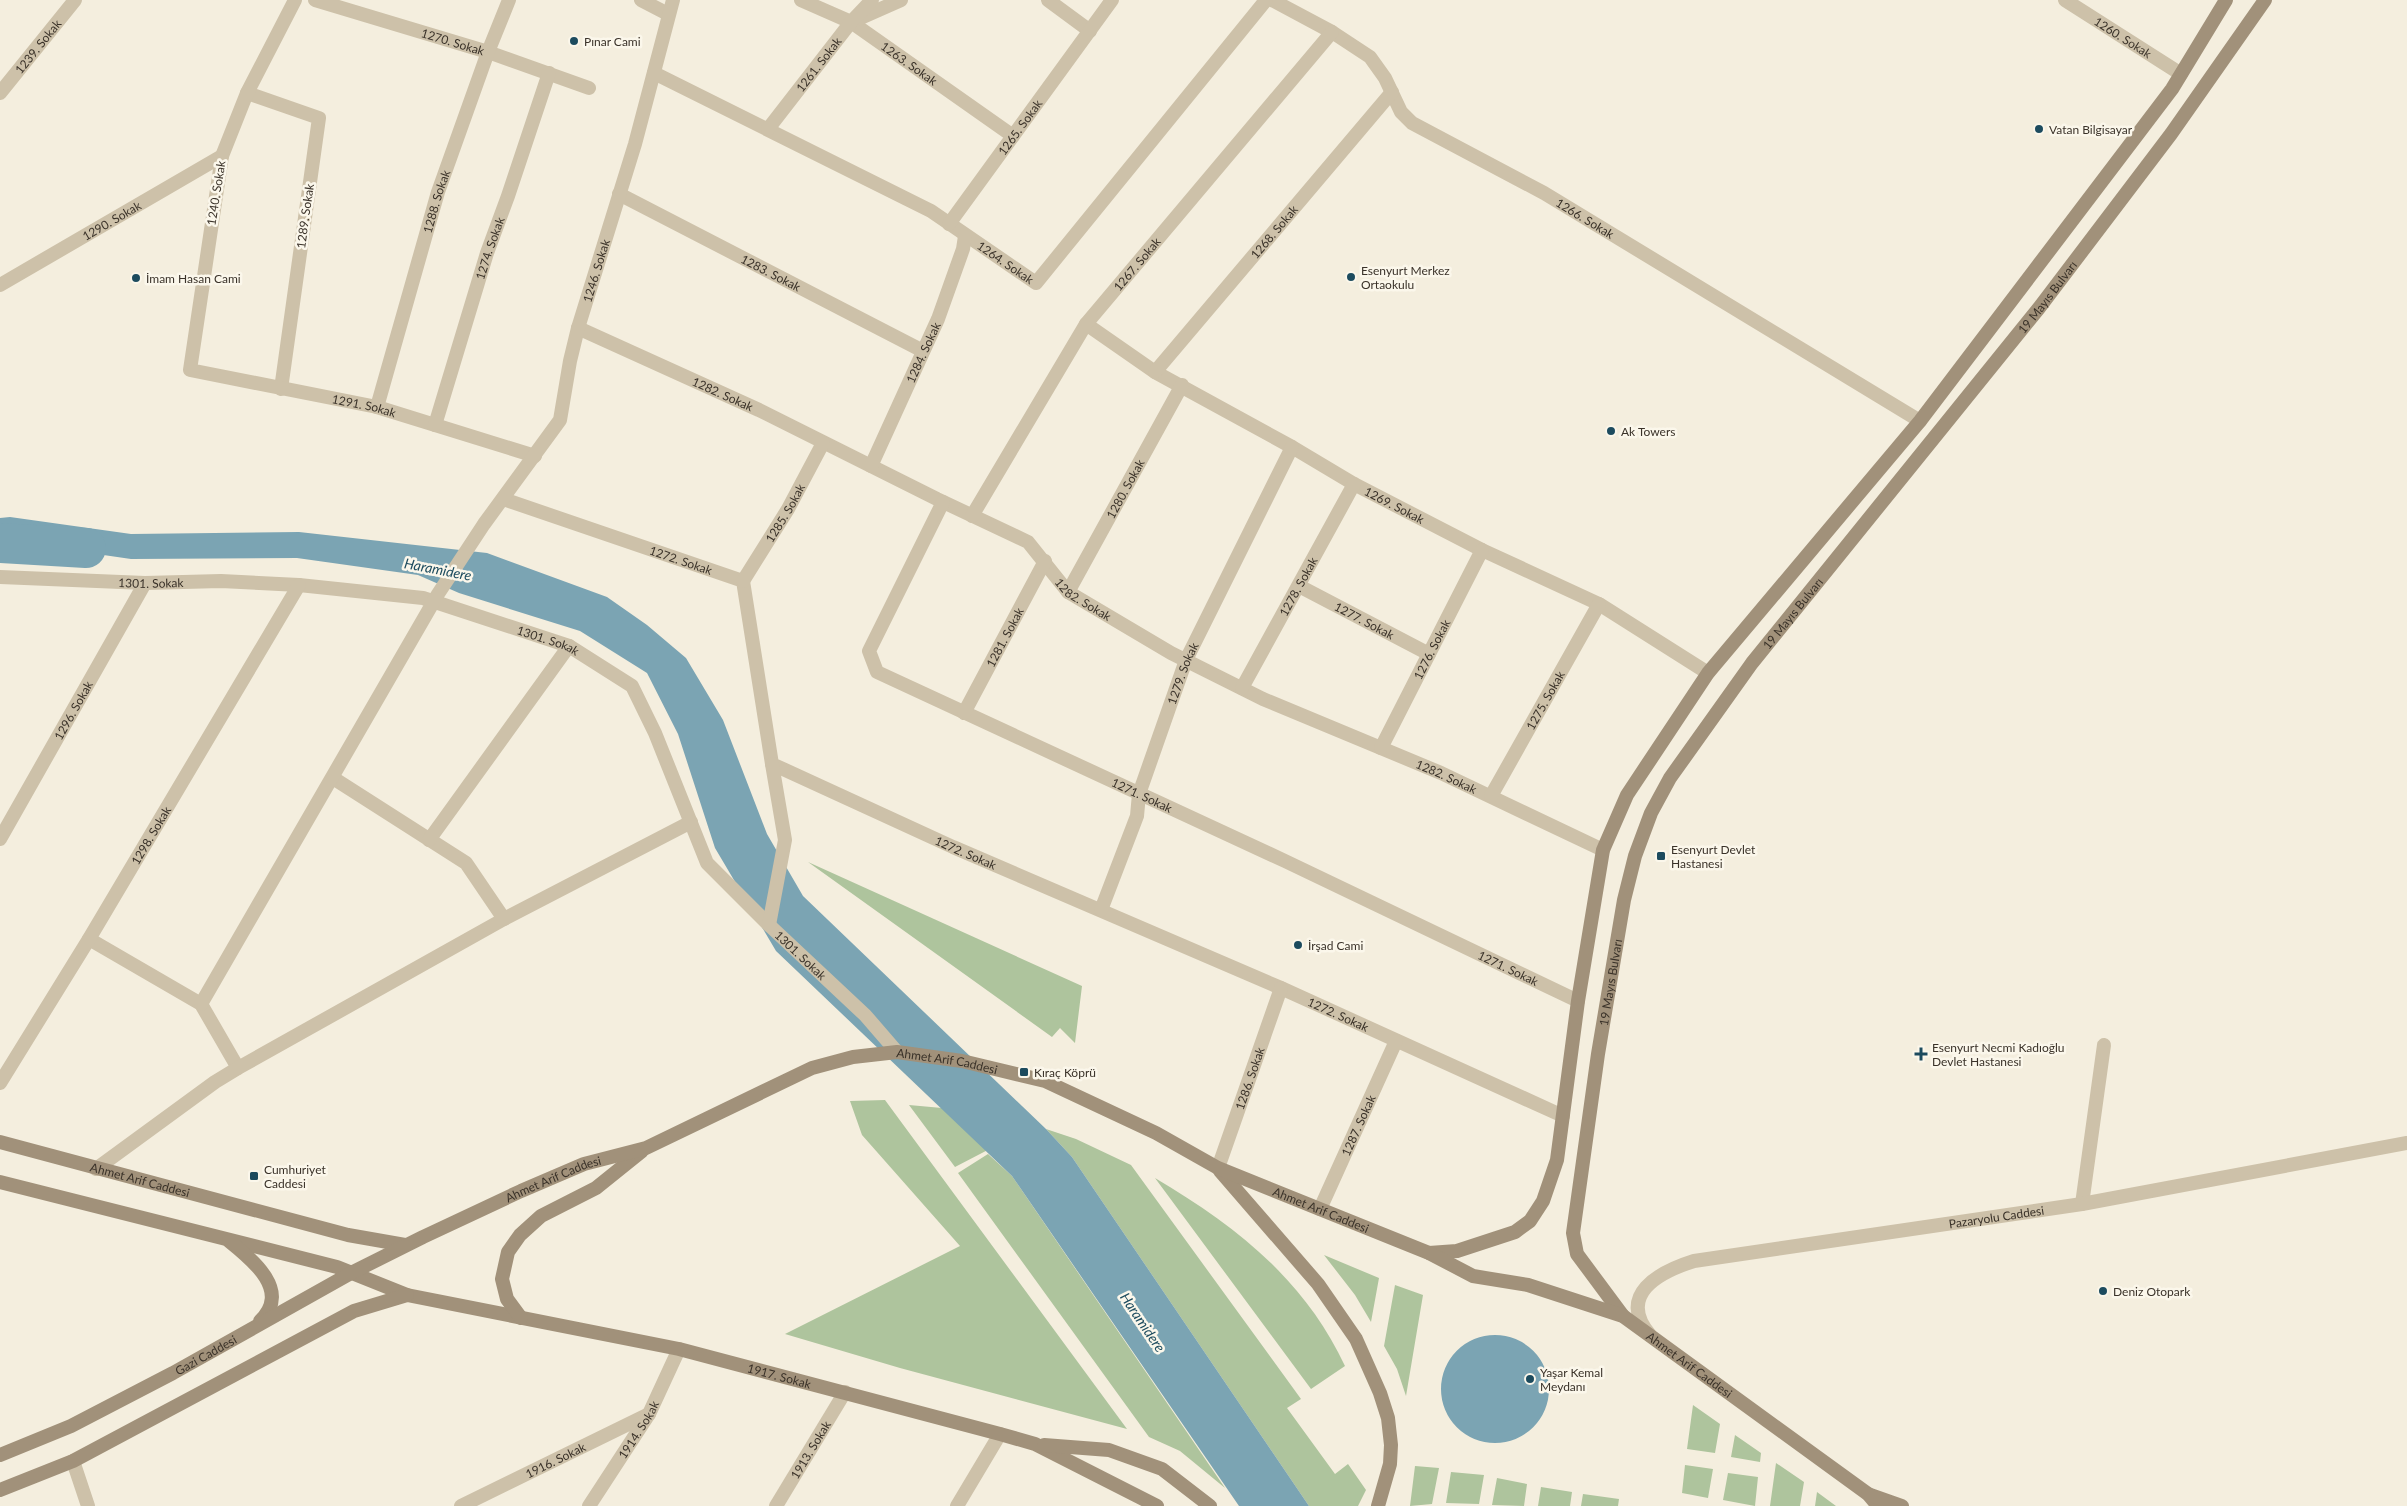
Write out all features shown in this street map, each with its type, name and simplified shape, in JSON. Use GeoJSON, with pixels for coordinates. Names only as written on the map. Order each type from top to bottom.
{"type":"FeatureCollection","features":[{"type":"Feature","properties":{"kind":"main road","name":"19 Mayıs Bulvarı"},"geometry":{"type":"LineString","coordinates":[[1428,1253],[1457,1251],[1487,1243],[1515,1232],[1530,1221],[1543,1201],[1557,1160],[1578,1001],[1602,850],[1627,795],[1708,673],[1920,421],[2172,89],[2226,0]]}},
{"type":"Feature","properties":{"kind":"main road","name":"19 Mayıs Bulvarı"},"geometry":{"type":"LineString","coordinates":[[1623,1316],[1577,1254],[1573,1233],[1598,1054],[1624,900],[1636,856],[1651,813],[1670,778],[1752,663],[2039,308],[2171,134],[2265,0]]}},
{"type":"Feature","properties":{"kind":"main road","name":"Ahmet Arif Caddesi"},"geometry":{"type":"LineString","coordinates":[[0,1142],[364,1239],[405,1246],[584,1164],[646,1148],[812,1068],[853,1057],[897,1052],[962,1061],[1045,1080],[1156,1133],[1218,1168],[1428,1253],[1473,1276],[1528,1285],[1623,1316],[1868,1494]]}},
{"type":"Feature","properties":{"kind":"main road"},"geometry":{"type":"LineString","coordinates":[[521,1318],[507,1299],[502,1279],[508,1252],[520,1235],[541,1216],[596,1188],[646,1148]]}},
{"type":"Feature","properties":{"kind":"main road"},"geometry":{"type":"LineString","coordinates":[[1218,1168],[1318,1284],[1356,1339],[1380,1393],[1388,1418],[1391,1445],[1390,1464],[1378,1506]]}},
{"type":"Feature","properties":{"kind":"main road","name":"1917. Sokak"},"geometry":{"type":"LineString","coordinates":[[0,1182],[353,1272],[407,1295],[679,1348],[1000,1434],[1035,1444],[1157,1506]]}},
{"type":"Feature","properties":{"kind":"main road"},"geometry":{"type":"LineString","coordinates":[[225,1238],[251,1259],[271,1288],[272,1302],[269,1312],[249,1331]]}},
{"type":"Feature","properties":{"kind":"main road","name":"Gazi Caddesi"},"geometry":{"type":"LineString","coordinates":[[0,1455],[71,1426],[249,1331],[353,1272],[405,1246]]}},
{"type":"Feature","properties":{"kind":"main road"},"geometry":{"type":"LineString","coordinates":[[0,1490],[73,1461],[324,1326],[367,1306],[407,1295]]}},
{"type":"Feature","properties":{"kind":"main road","name":"1917. Sokak"},"geometry":{"type":"LineString","coordinates":[[1035,1444],[1108,1450],[1162,1469],[1210,1506]]}},
{"type":"Feature","properties":{"kind":"main road"},"geometry":{"type":"LineString","coordinates":[[1868,1494],[1878,1506]]}},
{"type":"Feature","properties":{"kind":"main road"},"geometry":{"type":"LineString","coordinates":[[1868,1494],[1902,1506]]}},
{"type":"Feature","properties":{"kind":"street","name":"1239. Sokak"},"geometry":{"type":"LineString","coordinates":[[0,92],[75,0]]}},
{"type":"Feature","properties":{"kind":"street","name":"1240. Sokak"},"geometry":{"type":"LineString","coordinates":[[190,370],[222,156],[247,93],[295,0]]}},
{"type":"Feature","properties":{"kind":"street","name":"1270. Sokak"},"geometry":{"type":"LineString","coordinates":[[315,0],[488,52],[589,88]]}},
{"type":"Feature","properties":{"kind":"street","name":"1288. Sokak"},"geometry":{"type":"LineString","coordinates":[[377,407],[438,192],[488,52],[509,0]]}},
{"type":"Feature","properties":{"kind":"street"},"geometry":{"type":"LineString","coordinates":[[641,0],[668,14]]}},
{"type":"Feature","properties":{"kind":"street","name":"1246. Sokak"},"geometry":{"type":"LineString","coordinates":[[201,1004],[436,598],[484,524],[560,420],[570,361],[578,328],[619,194],[673,0]]}},
{"type":"Feature","properties":{"kind":"street","name":"1263. Sokak"},"geometry":{"type":"LineString","coordinates":[[801,0],[851,22],[1013,136]]}},
{"type":"Feature","properties":{"kind":"street","name":"1261. Sokak"},"geometry":{"type":"LineString","coordinates":[[768,128],[851,22],[872,0]]}},
{"type":"Feature","properties":{"kind":"street"},"geometry":{"type":"LineString","coordinates":[[851,22],[901,0]]}},
{"type":"Feature","properties":{"kind":"street"},"geometry":{"type":"LineString","coordinates":[[1048,0],[1090,31]]}},
{"type":"Feature","properties":{"kind":"street","name":"1265. Sokak"},"geometry":{"type":"LineString","coordinates":[[949,224],[1112,0]]}},
{"type":"Feature","properties":{"kind":"street","name":"1264. Sokak"},"geometry":{"type":"LineString","coordinates":[[654,73],[768,128],[931,211],[965,236],[1036,282],[1266,0]]}},
{"type":"Feature","properties":{"kind":"street","name":"1266. Sokak"},"geometry":{"type":"LineString","coordinates":[[1272,0],[1332,32],[1370,57],[1385,78],[1401,112],[1412,123],[1544,193],[1920,421]]}},
{"type":"Feature","properties":{"kind":"street","name":"1260. Sokak"},"geometry":{"type":"LineString","coordinates":[[2065,0],[2181,74]]}},
{"type":"Feature","properties":{"kind":"street","name":"1267. Sokak"},"geometry":{"type":"LineString","coordinates":[[972,516],[1086,324],[1332,32]]}},
{"type":"Feature","properties":{"kind":"street","name":"1274. Sokak"},"geometry":{"type":"LineString","coordinates":[[435,425],[487,253],[508,196],[548,73]]}},
{"type":"Feature","properties":{"kind":"street","name":"1268. Sokak"},"geometry":{"type":"LineString","coordinates":[[1155,372],[1392,92]]}},
{"type":"Feature","properties":{"kind":"street","name":"1289. Sokak"},"geometry":{"type":"LineString","coordinates":[[247,93],[319,118],[281,389]]}},
{"type":"Feature","properties":{"kind":"street","name":"1290. Sokak"},"geometry":{"type":"LineString","coordinates":[[0,285],[222,156]]}},
{"type":"Feature","properties":{"kind":"street","name":"1283. Sokak"},"geometry":{"type":"LineString","coordinates":[[619,194],[923,351]]}},
{"type":"Feature","properties":{"kind":"street","name":"1284. Sokak"},"geometry":{"type":"LineString","coordinates":[[871,466],[938,318],[957,267],[965,236]]}},
{"type":"Feature","properties":{"kind":"street","name":"1269. Sokak"},"geometry":{"type":"LineString","coordinates":[[1086,324],[1155,372],[1182,385],[1354,484],[1482,550],[1599,604],[1708,673]]}},
{"type":"Feature","properties":{"kind":"street","name":"1282. Sokak"},"geometry":{"type":"LineString","coordinates":[[578,328],[760,410],[943,502],[1028,542],[1068,592],[1186,660],[1242,688],[1491,796],[1602,850]]}},
{"type":"Feature","properties":{"kind":"street","name":"1291. Sokak"},"geometry":{"type":"LineString","coordinates":[[190,370],[377,407],[535,456]]}},
{"type":"Feature","properties":{"kind":"street","name":"1280. Sokak"},"geometry":{"type":"LineString","coordinates":[[1068,592],[1182,385]]}},
{"type":"Feature","properties":{"kind":"street","name":"1285. Sokak"},"geometry":{"type":"LineString","coordinates":[[743,581],[788,509],[824,443]]}},
{"type":"Feature","properties":{"kind":"street","name":"1279. Sokak"},"geometry":{"type":"LineString","coordinates":[[1101,910],[1137,816],[1139,794],[1186,660],[1292,447]]}},
{"type":"Feature","properties":{"kind":"street","name":"1278. Sokak"},"geometry":{"type":"LineString","coordinates":[[1242,688],[1354,484]]}},
{"type":"Feature","properties":{"kind":"street","name":"1272. Sokak"},"geometry":{"type":"LineString","coordinates":[[503,500],[743,581]]}},
{"type":"Feature","properties":{"kind":"street","name":"1271. Sokak"},"geometry":{"type":"LineString","coordinates":[[943,502],[869,651],[878,672],[1285,861],[1578,1001]]}},
{"type":"Feature","properties":{"kind":"street","name":"1276. Sokak"},"geometry":{"type":"LineString","coordinates":[[1381,748],[1482,550]]}},
{"type":"Feature","properties":{"kind":"street","name":"1281. Sokak"},"geometry":{"type":"LineString","coordinates":[[964,713],[1044,560]]}},
{"type":"Feature","properties":{"kind":"street","name":"1301. Sokak"},"geometry":{"type":"LineString","coordinates":[[0,578],[145,583],[221,581],[299,585],[436,598],[568,646],[632,686],[655,733],[707,863],[769,925],[865,1015],[897,1052]]}},
{"type":"Feature","properties":{"kind":"street"},"geometry":{"type":"LineString","coordinates":[[743,581],[785,840],[769,925]]}},
{"type":"Feature","properties":{"kind":"street","name":"1296. Sokak"},"geometry":{"type":"LineString","coordinates":[[0,838],[145,583]]}},
{"type":"Feature","properties":{"kind":"street","name":"1298. Sokak"},"geometry":{"type":"LineString","coordinates":[[0,1083],[89,938],[299,585]]}},
{"type":"Feature","properties":{"kind":"street","name":"1277. Sokak"},"geometry":{"type":"LineString","coordinates":[[1299,586],[1429,654]]}},
{"type":"Feature","properties":{"kind":"street","name":"1275. Sokak"},"geometry":{"type":"LineString","coordinates":[[1491,796],[1599,604]]}},
{"type":"Feature","properties":{"kind":"street"},"geometry":{"type":"LineString","coordinates":[[430,840],[568,646]]}},
{"type":"Feature","properties":{"kind":"street","name":"1272. Sokak"},"geometry":{"type":"LineString","coordinates":[[772,764],[953,846],[1281,988],[1563,1116]]}},
{"type":"Feature","properties":{"kind":"street"},"geometry":{"type":"LineString","coordinates":[[333,778],[466,863],[504,919]]}},
{"type":"Feature","properties":{"kind":"street"},"geometry":{"type":"LineString","coordinates":[[96,1169],[215,1082],[238,1068],[504,919],[691,822]]}},
{"type":"Feature","properties":{"kind":"street"},"geometry":{"type":"LineString","coordinates":[[89,938],[201,1004],[238,1068]]}},
{"type":"Feature","properties":{"kind":"street","name":"1286. Sokak"},"geometry":{"type":"LineString","coordinates":[[1218,1168],[1281,988]]}},
{"type":"Feature","properties":{"kind":"street","name":"1287. Sokak"},"geometry":{"type":"LineString","coordinates":[[1320,1209],[1396,1041]]}},
{"type":"Feature","properties":{"kind":"street"},"geometry":{"type":"LineString","coordinates":[[2082,1204],[2104,1045]]}},
{"type":"Feature","properties":{"kind":"street","name":"Pazaryolu Caddesi"},"geometry":{"type":"LineString","coordinates":[[1653,1338],[1642,1325],[1638,1314],[1641,1295],[1651,1280],[1670,1268],[1694,1261],[2082,1204],[2407,1143]]}},
{"type":"Feature","properties":{"kind":"street","name":"1914. Sokak"},"geometry":{"type":"LineString","coordinates":[[589,1506],[649,1414],[679,1348]]}},
{"type":"Feature","properties":{"kind":"street","name":"1913. Sokak"},"geometry":{"type":"LineString","coordinates":[[776,1506],[845,1392]]}},
{"type":"Feature","properties":{"kind":"street","name":"1916. Sokak"},"geometry":{"type":"LineString","coordinates":[[461,1506],[649,1414]]}},
{"type":"Feature","properties":{"kind":"street"},"geometry":{"type":"LineString","coordinates":[[957,1506],[1000,1434]]}},
{"type":"Feature","properties":{"kind":"street"},"geometry":{"type":"LineString","coordinates":[[73,1461],[88,1506]]}},
{"type":"Feature","properties":{"kind":"green space"},"geometry":{"type":"Polygon","coordinates":[[[808,862],[1082,986],[1075,1043],[1060,1028],[1052,1037],[808,862]]]}},
{"type":"Feature","properties":{"kind":"green space"},"geometry":{"type":"Polygon","coordinates":[[[885,1100],[1127,1429],[900,1368],[785,1334],[960,1246],[862,1135],[850,1101],[885,1100]]]}},
{"type":"Feature","properties":{"kind":"green space"},"geometry":{"type":"Polygon","coordinates":[[[909,1105],[953,1109],[1036,1125],[955,1167],[909,1105]]]}},
{"type":"Feature","properties":{"kind":"green space"},"geometry":{"type":"Polygon","coordinates":[[[1046,1129],[1076,1139],[1131,1165],[1301,1399],[1287,1408],[1335,1474],[1348,1464],[1366,1490],[1358,1506],[1309,1506],[1072,1157],[1046,1129]]]}},
{"type":"Feature","properties":{"kind":"green space"},"geometry":{"type":"Polygon","coordinates":[[[988,1154],[1012,1176],[1225,1488],[1180,1451],[1149,1437],[958,1173],[988,1154]]]}},
{"type":"Feature","properties":{"kind":"green space"},"geometry":{"type":"Polygon","coordinates":[[[1155,1178],[1213,1215],[1265,1257],[1309,1307],[1328,1335],[1345,1366],[1311,1389],[1155,1178]]]}},
{"type":"Feature","properties":{"kind":"green space"},"geometry":{"type":"Polygon","coordinates":[[[1324,1255],[1379,1278],[1371,1322],[1355,1295],[1324,1255]]]}},
{"type":"Feature","properties":{"kind":"green space"},"geometry":{"type":"Polygon","coordinates":[[[1395,1285],[1423,1295],[1406,1396],[1397,1369],[1384,1346],[1395,1285]]]}},
{"type":"Feature","properties":{"kind":"green space"},"geometry":{"type":"Polygon","coordinates":[[[1693,1405],[1720,1424],[1715,1453],[1687,1449],[1693,1405]]]}},
{"type":"Feature","properties":{"kind":"green space"},"geometry":{"type":"Polygon","coordinates":[[[1735,1435],[1761,1453],[1760,1462],[1731,1457],[1735,1435]]]}},
{"type":"Feature","properties":{"kind":"green space"},"geometry":{"type":"Polygon","coordinates":[[[1776,1463],[1804,1482],[1800,1506],[1770,1506],[1776,1463]]]}},
{"type":"Feature","properties":{"kind":"green space"},"geometry":{"type":"Polygon","coordinates":[[[1685,1465],[1713,1469],[1708,1498],[1682,1493],[1685,1465]]]}},
{"type":"Feature","properties":{"kind":"green space"},"geometry":{"type":"Polygon","coordinates":[[[1415,1466],[1439,1468],[1432,1504],[1410,1506],[1415,1466]]]}},
{"type":"Feature","properties":{"kind":"green space"},"geometry":{"type":"Polygon","coordinates":[[[1451,1472],[1484,1475],[1479,1504],[1446,1503],[1451,1472]]]}},
{"type":"Feature","properties":{"kind":"green space"},"geometry":{"type":"Polygon","coordinates":[[[1728,1473],[1758,1477],[1755,1506],[1723,1500],[1728,1473]]]}},
{"type":"Feature","properties":{"kind":"green space"},"geometry":{"type":"Polygon","coordinates":[[[1497,1478],[1527,1484],[1524,1506],[1492,1505],[1497,1478]]]}},
{"type":"Feature","properties":{"kind":"green space"},"geometry":{"type":"Polygon","coordinates":[[[1541,1487],[1572,1492],[1570,1506],[1538,1506],[1541,1487]]]}},
{"type":"Feature","properties":{"kind":"green space"},"geometry":{"type":"Polygon","coordinates":[[[1817,1492],[1836,1506],[1815,1506],[1817,1492]]]}},
{"type":"Feature","properties":{"kind":"green space"},"geometry":{"type":"Polygon","coordinates":[[[1583,1494],[1619,1499],[1618,1506],[1581,1506],[1583,1494]]]}},
{"type":"Feature","properties":{"kind":"water"},"geometry":{"type":"Polygon","coordinates":[[[10,517],[131,534],[299,532],[487,553],[607,597],[647,625],[686,658],[723,720],[767,834],[803,896],[1046,1129],[1072,1157],[1309,1506],[1239,1506],[1012,1176],[776,951],[715,848],[678,734],[647,673],[580,631],[459,593],[418,575],[297,558],[131,559],[0,540],[0,518],[10,517]]]}},
{"type":"Feature","properties":{"kind":"water"},"geometry":{"type":"Polygon","coordinates":[[[1495,1335],[1516,1339],[1533,1351],[1545,1368],[1549,1389],[1545,1410],[1533,1427],[1516,1439],[1495,1443],[1474,1439],[1457,1427],[1445,1410],[1441,1389],[1445,1368],[1457,1351],[1474,1339],[1495,1335]]]}},
{"type":"Feature","properties":{"kind":"waterway","name":"Haramidere"},"geometry":{"type":"LineString","coordinates":[[0,543],[86,548]]}},
{"type":"Feature","properties":{"kind":"place","name":"Pınar Cami"},"geometry":{"type":"Point","coordinates":[574,41]}},
{"type":"Feature","properties":{"kind":"place","name":"Vatan Bilgisayar"},"geometry":{"type":"Point","coordinates":[2039,129]}},
{"type":"Feature","properties":{"kind":"place","name":"Esenyurt Merkez Ortaokulu"},"geometry":{"type":"Point","coordinates":[1351,277]}},
{"type":"Feature","properties":{"kind":"place","name":"İmam Hasan Cami"},"geometry":{"type":"Point","coordinates":[136,278]}},
{"type":"Feature","properties":{"kind":"place","name":"Ak Towers"},"geometry":{"type":"Point","coordinates":[1611,431]}},
{"type":"Feature","properties":{"kind":"place","name":"Esenyurt Devlet Hastanesi"},"geometry":{"type":"Point","coordinates":[1661,856]}},
{"type":"Feature","properties":{"kind":"place","name":"İrşad Cami"},"geometry":{"type":"Point","coordinates":[1298,945]}},
{"type":"Feature","properties":{"kind":"place","name":"Esenyurt Necmi Kadıoğlu Devlet Hastanesi"},"geometry":{"type":"Point","coordinates":[1921,1054]}},
{"type":"Feature","properties":{"kind":"place","name":"Kıraç Köprü"},"geometry":{"type":"Point","coordinates":[1024,1072]}},
{"type":"Feature","properties":{"kind":"place","name":"Cumhuriyet Caddesi"},"geometry":{"type":"Point","coordinates":[254,1176]}},
{"type":"Feature","properties":{"kind":"place","name":"Deniz Otopark"},"geometry":{"type":"Point","coordinates":[2103,1291]}},
{"type":"Feature","properties":{"kind":"place","name":"Yaşar Kemal Meydanı"},"geometry":{"type":"Point","coordinates":[1530,1379]}}]}
